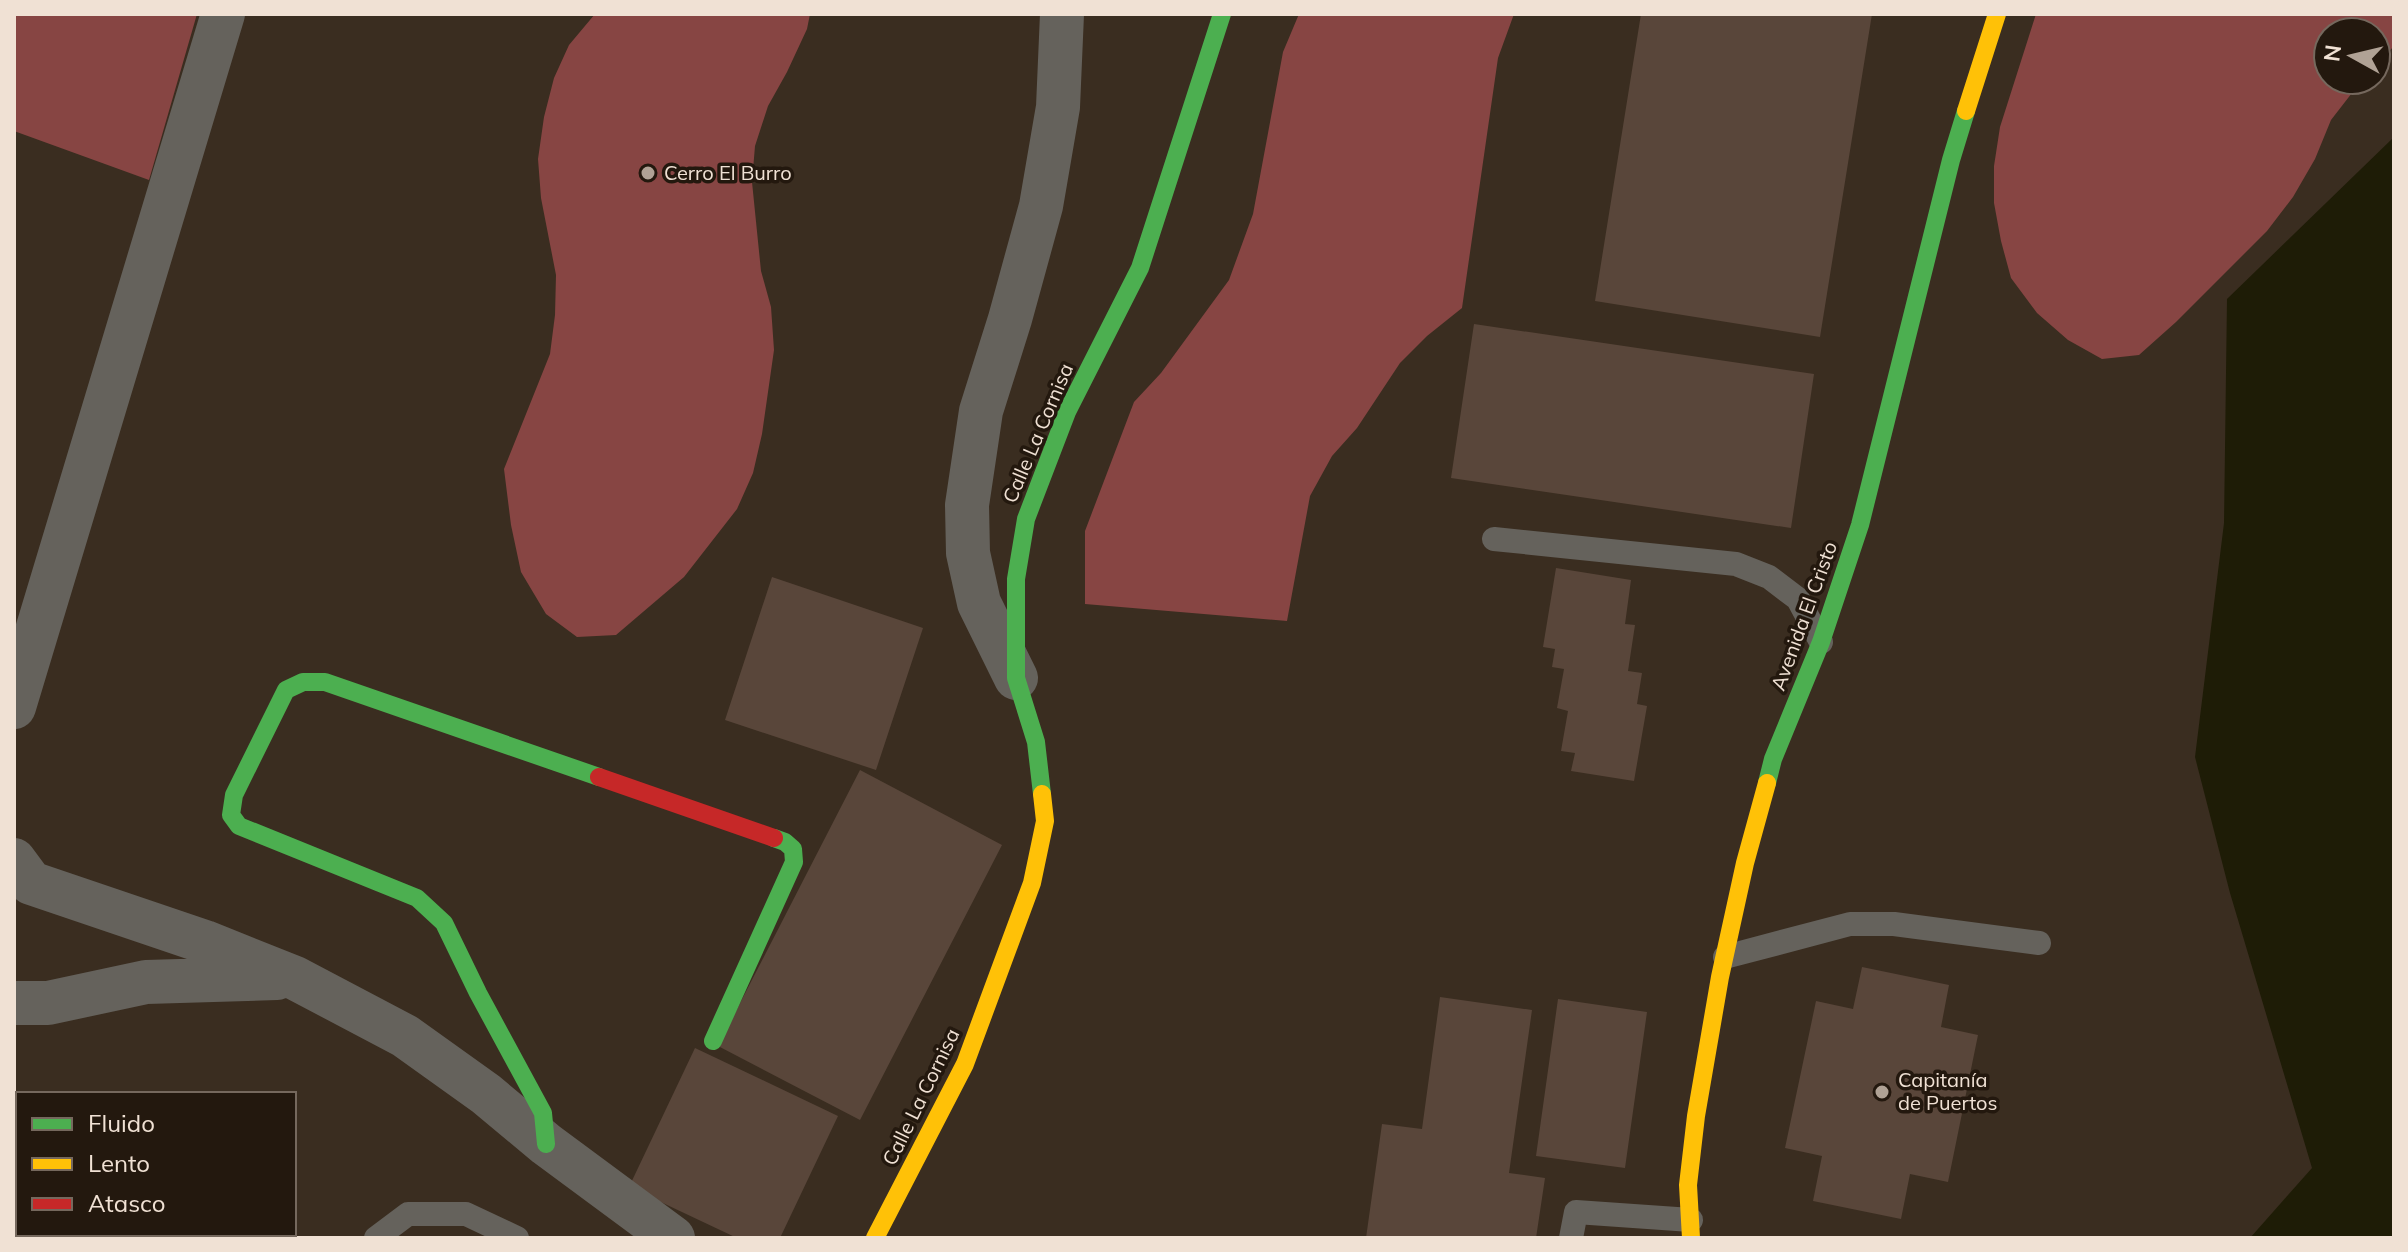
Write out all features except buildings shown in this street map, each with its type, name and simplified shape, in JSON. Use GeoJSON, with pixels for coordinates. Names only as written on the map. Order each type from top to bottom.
{"type":"FeatureCollection","features":[{"type":"Feature","properties":{"kind":"street"},"geometry":{"type":"LineString","coordinates":[[14,707],[223,14]]}},
{"type":"Feature","properties":{"kind":"street"},"geometry":{"type":"LineString","coordinates":[[1016,678],[979,603],[968,553],[967,505],[981,411],[1041,206],[1058,107],[1062,14]]}},
{"type":"Feature","properties":{"kind":"street","name":"Calle La Cornisa"},"geometry":{"type":"LineString","coordinates":[[875,1238],[965,1064],[1032,883],[1045,821],[1036,742],[1016,678],[1016,579],[1026,519],[1067,412],[1140,268],[1222,14]]}},
{"type":"Feature","properties":{"kind":"street","name":"Avenida El Cristo"},"geometry":{"type":"LineString","coordinates":[[1691,1229],[1688,1185],[1696,1116],[1745,863],[1773,759],[1821,642],[1860,525],[1951,160],[1997,14]]}},
{"type":"Feature","properties":{"kind":"street"},"geometry":{"type":"LineString","coordinates":[[546,1144],[547,1127],[543,1113],[444,923],[417,898],[239,826],[231,815],[234,795],[286,690],[303,682],[325,682],[785,842],[793,849],[794,862],[713,1041]]}},
{"type":"Feature","properties":{"kind":"street"},"geometry":{"type":"LineString","coordinates":[[14,860],[31,883],[205,942],[295,978],[405,1036],[486,1094],[546,1144],[673,1238]]}},
{"type":"Feature","properties":{"kind":"street"},"geometry":{"type":"LineString","coordinates":[[14,1003],[48,1003],[146,982],[295,978]]}},
{"type":"Feature","properties":{"kind":"lane"},"geometry":{"type":"LineString","coordinates":[[1494,539],[1736,564],[1769,577],[1798,599],[1821,642]]}},
{"type":"Feature","properties":{"kind":"lane"},"geometry":{"type":"LineString","coordinates":[[1725,957],[1850,924],[1894,924],[2039,943]]}},
{"type":"Feature","properties":{"kind":"lane"},"geometry":{"type":"LineString","coordinates":[[1571,1238],[1576,1212],[1691,1229]]}},
{"type":"Feature","properties":{"kind":"lane"},"geometry":{"type":"LineString","coordinates":[[376,1238],[408,1214],[466,1214],[517,1238]]}},
{"type":"Feature","properties":{"kind":"shaded area"},"geometry":{"type":"Polygon","coordinates":[[[14,14],[197,14],[149,180],[14,131],[14,14]]]}},
{"type":"Feature","properties":{"kind":"shaded area"},"geometry":{"type":"Polygon","coordinates":[[[595,14],[810,14],[807,29],[768,106],[755,146],[752,182],[761,271],[771,307],[774,350],[753,473],[737,509],[684,577],[616,635],[577,637],[546,614],[521,572],[504,469],[550,354],[555,315],[556,275],[541,198],[538,159],[544,117],[554,78],[569,45],[595,14]]]}},
{"type":"Feature","properties":{"kind":"shaded area"},"geometry":{"type":"Polygon","coordinates":[[[1299,14],[1514,14],[1498,58],[1462,308],[1400,363],[1357,428],[1332,456],[1310,496],[1287,621],[1085,604],[1085,531],[1134,402],[1161,373],[1229,280],[1253,214],[1283,52],[1299,14]]]}},
{"type":"Feature","properties":{"kind":"shaded area"},"geometry":{"type":"Polygon","coordinates":[[[2036,14],[2394,14],[2392,48],[2392,16],[2312,16],[2312,96],[2350,96],[2331,120],[2315,159],[2293,197],[2267,231],[2139,355],[2102,359],[2068,340],[2037,313],[2011,278],[1994,203],[1994,166],[2000,127],[2036,14]]]}},
{"type":"Feature","properties":{"kind":"shaded area"},"geometry":{"type":"Polygon","coordinates":[[[2394,137],[2394,1238],[2250,1238],[2312,1168],[2230,893],[2195,757],[2224,523],[2227,299],[2394,137]]]}},
{"type":"Feature","properties":{"kind":"traffic: fast"},"geometry":{"type":"LineString","coordinates":[[1042,794],[1036,742],[1016,678],[1016,579],[1026,519],[1067,412],[1140,268],[1222,14]]}},
{"type":"Feature","properties":{"kind":"traffic: fast"},"geometry":{"type":"LineString","coordinates":[[1767,783],[1773,759],[1821,642],[1860,525],[1966,111]]}},
{"type":"Feature","properties":{"kind":"traffic: fast"},"geometry":{"type":"LineString","coordinates":[[546,1144],[543,1113],[444,923],[417,898],[239,826],[231,815],[234,795],[286,690],[303,682],[325,682],[599,777]]}},
{"type":"Feature","properties":{"kind":"traffic: fast"},"geometry":{"type":"LineString","coordinates":[[713,1041],[794,862],[793,849],[774,838]]}},
{"type":"Feature","properties":{"kind":"traffic: slow"},"geometry":{"type":"LineString","coordinates":[[1966,111],[1997,14]]}},
{"type":"Feature","properties":{"kind":"traffic: slow"},"geometry":{"type":"LineString","coordinates":[[1691,1238],[1688,1185],[1696,1116],[1720,977],[1745,863],[1767,783]]}},
{"type":"Feature","properties":{"kind":"traffic: slow"},"geometry":{"type":"LineString","coordinates":[[875,1238],[965,1064],[1032,883],[1045,821],[1042,794]]}},
{"type":"Feature","properties":{"kind":"traffic: jam"},"geometry":{"type":"LineString","coordinates":[[599,777],[774,838]]}},
{"type":"Feature","properties":{"kind":"place","name":"Cerro El Burro"},"geometry":{"type":"Point","coordinates":[648,173]}},
{"type":"Feature","properties":{"kind":"place","name":"Capitanía de Puertos"},"geometry":{"type":"Point","coordinates":[1882,1092]}}]}
